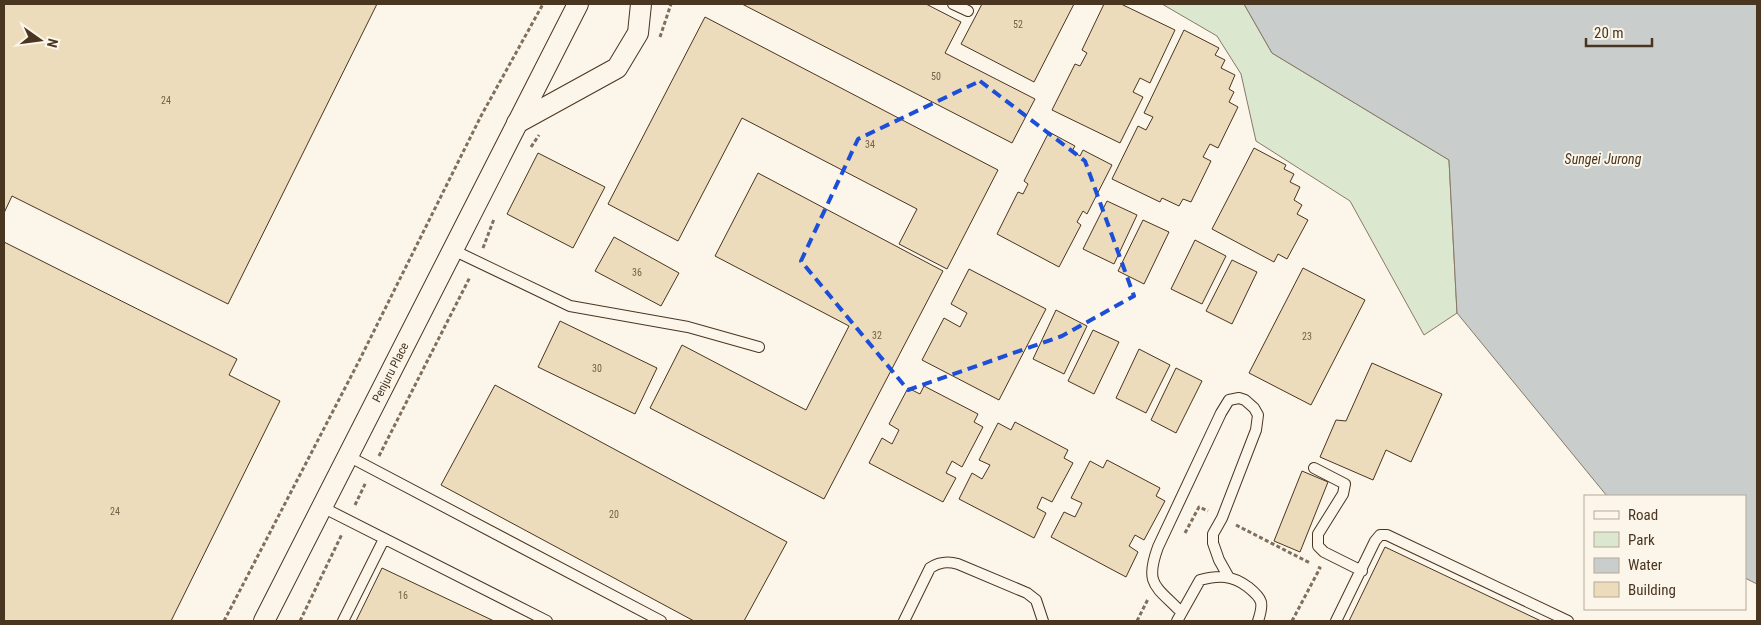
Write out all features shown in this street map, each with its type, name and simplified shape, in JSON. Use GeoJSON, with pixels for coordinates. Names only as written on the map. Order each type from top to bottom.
{"type":"FeatureCollection","features":[{"type":"Feature","properties":{"kind":"street","name":"Penjuru Place"},"geometry":{"type":"LineString","coordinates":[[264,621],[578,4]]}},
{"type":"Feature","properties":{"kind":"street"},"geometry":{"type":"LineString","coordinates":[[517,123],[618,68],[638,33],[641,4]]}},
{"type":"Feature","properties":{"kind":"lane"},"geometry":{"type":"LineString","coordinates":[[953,4],[968,11]]}},
{"type":"Feature","properties":{"kind":"lane"},"geometry":{"type":"LineString","coordinates":[[452,250],[570,306],[688,327],[759,347]]}},
{"type":"Feature","properties":{"kind":"lane"},"geometry":{"type":"LineString","coordinates":[[1228,576],[1219,560],[1213,543],[1213,534],[1222,518],[1256,430],[1258,415],[1254,408],[1245,400],[1239,398],[1229,400],[1221,414],[1158,547],[1152,563],[1151,577],[1179,617],[1200,580],[1214,576],[1228,576],[1240,581],[1260,596],[1262,608],[1258,621]]}},
{"type":"Feature","properties":{"kind":"lane"},"geometry":{"type":"LineString","coordinates":[[348,456],[661,621]]}},
{"type":"Feature","properties":{"kind":"lane"},"geometry":{"type":"LineString","coordinates":[[1314,468],[1345,484],[1343,494],[1318,534],[1318,546],[1324,552],[1362,571]]}},
{"type":"Feature","properties":{"kind":"lane"},"geometry":{"type":"LineString","coordinates":[[322,507],[547,621]]}},
{"type":"Feature","properties":{"kind":"lane"},"geometry":{"type":"LineString","coordinates":[[1336,621],[1375,541],[1380,535],[1388,535],[1568,621]]}},
{"type":"Feature","properties":{"kind":"lane"},"geometry":{"type":"LineString","coordinates":[[342,621],[384,539]]}},
{"type":"Feature","properties":{"kind":"lane"},"geometry":{"type":"LineString","coordinates":[[904,621],[930,568],[936,563],[949,562],[1027,593],[1036,600],[1043,621]]}},
{"type":"Feature","properties":{"kind":"path"},"geometry":{"type":"LineString","coordinates":[[224,621],[359,361],[481,116],[543,4]]}},
{"type":"Feature","properties":{"kind":"path"},"geometry":{"type":"LineString","coordinates":[[658,41],[671,4]]}},
{"type":"Feature","properties":{"kind":"path"},"geometry":{"type":"LineString","coordinates":[[530,149],[540,134]]}},
{"type":"Feature","properties":{"kind":"path"},"geometry":{"type":"LineString","coordinates":[[300,621],[373,469],[478,262],[497,212]]}},
{"type":"Feature","properties":{"kind":"path"},"geometry":{"type":"LineString","coordinates":[[1222,518],[1320,568],[1292,621]]}},
{"type":"Feature","properties":{"kind":"highlighted area"},"geometry":{"type":"Polygon","coordinates":[[[980,81],[1085,161],[1134,296],[1062,336],[908,390],[801,261],[858,139],[980,81]]]}},
{"type":"Feature","properties":{"kind":"green space"},"geometry":{"type":"Polygon","coordinates":[[[1162,4],[1244,4],[1272,53],[1449,160],[1457,313],[1424,335],[1350,201],[1256,141],[1241,74],[1217,36],[1162,4]]]}},
{"type":"Feature","properties":{"kind":"water","name":"Sungei Jurong"},"geometry":{"type":"Polygon","coordinates":[[[1244,4],[1757,4],[1757,584],[1746,578],[1746,495],[1606,495],[1457,313],[1449,160],[1272,53],[1244,4]]]}},
{"type":"Feature","properties":{"kind":"building"},"geometry":{"type":"Polygon","coordinates":[[[4,4],[377,4],[228,304],[12,196],[4,213],[4,4]]]}},
{"type":"Feature","properties":{"kind":"building"},"geometry":{"type":"Polygon","coordinates":[[[742,4],[926,4],[961,22],[945,53],[1035,99],[1012,143],[742,4]]]}},
{"type":"Feature","properties":{"kind":"building"},"geometry":{"type":"Polygon","coordinates":[[[982,4],[1074,4],[1034,82],[961,44],[982,4]]]}},
{"type":"Feature","properties":{"kind":"building"},"geometry":{"type":"Polygon","coordinates":[[[1104,4],[1121,4],[1175,30],[1150,83],[1140,78],[1133,92],[1143,97],[1120,143],[1052,110],[1075,64],[1080,66],[1087,53],[1082,50],[1104,4]]]}},
{"type":"Feature","properties":{"kind":"building"},"geometry":{"type":"Polygon","coordinates":[[[705,17],[998,170],[947,269],[899,244],[917,209],[742,118],[678,241],[608,204],[705,17]]]}},
{"type":"Feature","properties":{"kind":"building"},"geometry":{"type":"Polygon","coordinates":[[[1184,30],[1219,48],[1215,55],[1225,60],[1221,68],[1235,75],[1229,89],[1234,92],[1229,102],[1238,107],[1218,148],[1210,144],[1203,157],[1211,161],[1191,202],[1183,199],[1179,206],[1162,198],[1160,202],[1112,179],[1138,126],[1146,130],[1153,117],[1144,113],[1184,30]]]}},
{"type":"Feature","properties":{"kind":"building"},"geometry":{"type":"Polygon","coordinates":[[[1049,132],[1075,146],[1072,151],[1080,156],[1083,150],[1112,165],[1087,214],[1083,211],[1077,222],[1081,225],[1059,267],[997,234],[1018,192],[1023,194],[1028,184],[1024,181],[1049,132]]]}},
{"type":"Feature","properties":{"kind":"building"},"geometry":{"type":"Polygon","coordinates":[[[1254,148],[1286,165],[1284,169],[1294,174],[1290,182],[1300,187],[1294,200],[1302,205],[1297,214],[1308,220],[1287,259],[1278,254],[1274,262],[1212,229],[1254,148]]]}},
{"type":"Feature","properties":{"kind":"building"},"geometry":{"type":"Polygon","coordinates":[[[538,153],[605,187],[573,248],[507,214],[538,153]]]}},
{"type":"Feature","properties":{"kind":"building"},"geometry":{"type":"Polygon","coordinates":[[[758,173],[943,271],[824,499],[650,408],[682,345],[806,410],[849,326],[715,256],[758,173]]]}},
{"type":"Feature","properties":{"kind":"building"},"geometry":{"type":"Polygon","coordinates":[[[1107,201],[1137,215],[1114,264],[1083,249],[1107,201]]]}},
{"type":"Feature","properties":{"kind":"building"},"geometry":{"type":"Polygon","coordinates":[[[1143,220],[1169,232],[1144,284],[1118,271],[1143,220]]]}},
{"type":"Feature","properties":{"kind":"building"},"geometry":{"type":"Polygon","coordinates":[[[614,237],[679,273],[661,306],[595,271],[614,237]]]}},
{"type":"Feature","properties":{"kind":"building"},"geometry":{"type":"Polygon","coordinates":[[[1195,240],[1226,256],[1202,304],[1171,289],[1195,240]]]}},
{"type":"Feature","properties":{"kind":"building"},"geometry":{"type":"Polygon","coordinates":[[[4,242],[237,359],[229,375],[280,401],[171,621],[4,621],[4,242]]]}},
{"type":"Feature","properties":{"kind":"building"},"geometry":{"type":"Polygon","coordinates":[[[1232,260],[1257,272],[1232,324],[1206,311],[1232,260]]]}},
{"type":"Feature","properties":{"kind":"building"},"geometry":{"type":"Polygon","coordinates":[[[1303,268],[1365,300],[1311,405],[1249,373],[1303,268]]]}},
{"type":"Feature","properties":{"kind":"building"},"geometry":{"type":"Polygon","coordinates":[[[969,269],[1046,309],[999,400],[922,360],[944,318],[960,327],[967,313],[951,304],[969,269]]]}},
{"type":"Feature","properties":{"kind":"building"},"geometry":{"type":"Polygon","coordinates":[[[1056,310],[1087,326],[1064,374],[1033,359],[1056,310]]]}},
{"type":"Feature","properties":{"kind":"building"},"geometry":{"type":"Polygon","coordinates":[[[560,321],[657,368],[635,414],[538,367],[560,321]]]}},
{"type":"Feature","properties":{"kind":"building"},"geometry":{"type":"Polygon","coordinates":[[[1093,330],[1119,342],[1094,394],[1068,381],[1093,330]]]}},
{"type":"Feature","properties":{"kind":"building"},"geometry":{"type":"Polygon","coordinates":[[[1139,349],[1170,365],[1146,413],[1116,398],[1139,349]]]}},
{"type":"Feature","properties":{"kind":"building"},"geometry":{"type":"Polygon","coordinates":[[[1372,363],[1442,394],[1411,462],[1386,450],[1373,480],[1320,457],[1336,420],[1346,421],[1372,363]]]}},
{"type":"Feature","properties":{"kind":"building"},"geometry":{"type":"Polygon","coordinates":[[[1176,368],[1202,381],[1176,433],[1151,420],[1176,368]]]}},
{"type":"Feature","properties":{"kind":"building"},"geometry":{"type":"Polygon","coordinates":[[[495,385],[787,542],[744,621],[694,621],[441,485],[495,385]]]}},
{"type":"Feature","properties":{"kind":"building"},"geometry":{"type":"Polygon","coordinates":[[[924,386],[978,414],[974,422],[983,427],[962,467],[952,461],[946,473],[956,478],[943,502],[869,463],[882,438],[892,444],[899,430],[889,424],[908,388],[920,394],[924,386]]]}},
{"type":"Feature","properties":{"kind":"building"},"geometry":{"type":"Polygon","coordinates":[[[1015,422],[1068,450],[1064,458],[1073,463],[1052,502],[1042,497],[1037,508],[1046,513],[1034,538],[959,499],[972,473],[982,479],[990,465],[979,460],[998,423],[1011,430],[1015,422]]]}},
{"type":"Feature","properties":{"kind":"building"},"geometry":{"type":"Polygon","coordinates":[[[1107,460],[1160,488],[1156,496],[1165,501],[1144,540],[1135,535],[1129,546],[1138,552],[1126,577],[1051,537],[1064,512],[1075,517],[1082,503],[1071,498],[1090,461],[1103,468],[1107,460]]]}},
{"type":"Feature","properties":{"kind":"building"},"geometry":{"type":"Polygon","coordinates":[[[1302,471],[1328,482],[1300,552],[1274,541],[1302,471]]]}},
{"type":"Feature","properties":{"kind":"building"},"geometry":{"type":"Polygon","coordinates":[[[1385,547],[1541,621],[1349,621],[1385,547]]]}},
{"type":"Feature","properties":{"kind":"building"},"geometry":{"type":"Polygon","coordinates":[[[382,568],[494,621],[356,621],[382,568]]]}}]}
